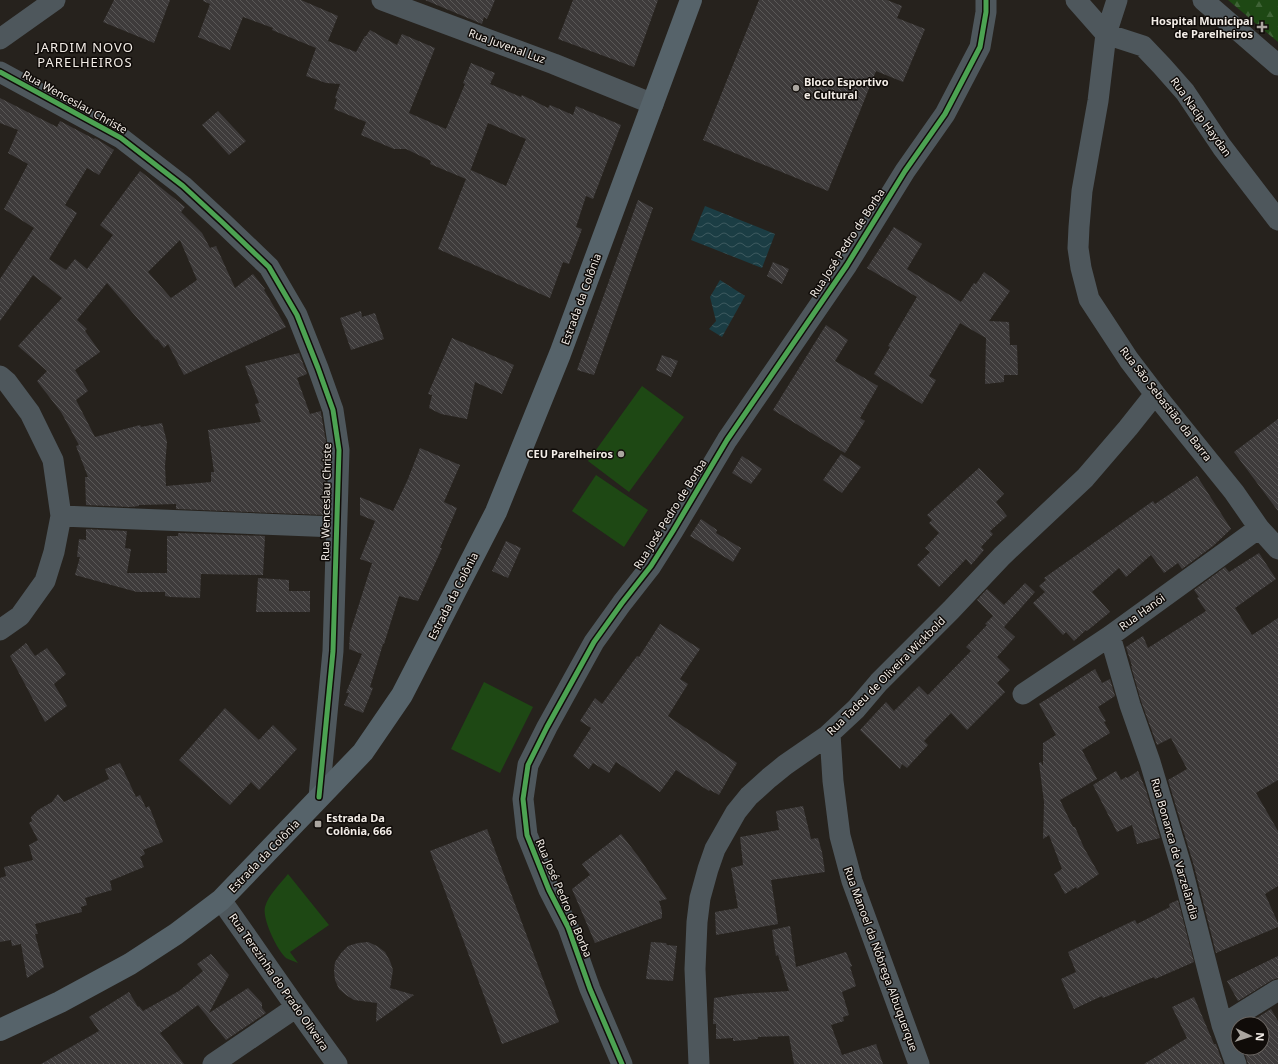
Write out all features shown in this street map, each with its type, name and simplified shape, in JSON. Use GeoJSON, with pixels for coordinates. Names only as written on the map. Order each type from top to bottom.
{"type":"FeatureCollection","features":[{"type":"Feature","properties":{"kind":"main road","name":"Estrada da Colônia"},"geometry":{"type":"LineString","coordinates":[[0,1030],[60,1002],[130,964],[176,934],[221,900],[363,752],[402,695],[496,512],[560,354],[691,0]]}},
{"type":"Feature","properties":{"kind":"street"},"geometry":{"type":"LineString","coordinates":[[0,39],[55,0]]}},
{"type":"Feature","properties":{"kind":"street","name":"Rua Juvenal Luz"},"geometry":{"type":"LineString","coordinates":[[382,0],[554,64],[653,104]]}},
{"type":"Feature","properties":{"kind":"street","name":"Rua José Pedro de Borba"},"geometry":{"type":"LineString","coordinates":[[622,1064],[590,989],[568,927],[549,890],[527,835],[523,799],[528,765],[547,727],[594,642],[622,603],[652,566],[727,440],[847,265],[905,171],[945,114],[980,48],[986,12],[986,0]]}},
{"type":"Feature","properties":{"kind":"street"},"geometry":{"type":"LineString","coordinates":[[1076,0],[1106,34]]}},
{"type":"Feature","properties":{"kind":"street","name":"Rua São Sebastião da Barra"},"geometry":{"type":"LineString","coordinates":[[1117,0],[1106,34],[1098,101],[1082,191],[1078,248],[1089,300],[1129,360],[1234,492],[1259,528],[1278,549]]}},
{"type":"Feature","properties":{"kind":"street"},"geometry":{"type":"LineString","coordinates":[[1203,0],[1278,64]]}},
{"type":"Feature","properties":{"kind":"street","name":"Rua Nacip Haydan"},"geometry":{"type":"LineString","coordinates":[[1106,34],[1143,46],[1162,66],[1185,92],[1222,147],[1278,220]]}},
{"type":"Feature","properties":{"kind":"street","name":"Rua Wenceslau Christe"},"geometry":{"type":"LineString","coordinates":[[0,72],[121,138],[183,186],[269,267],[297,314],[333,410],[339,450],[333,651],[319,797]]}},
{"type":"Feature","properties":{"kind":"street"},"geometry":{"type":"LineString","coordinates":[[0,376],[7,382],[30,413],[54,460],[61,516],[54,552],[45,581],[20,616],[0,630]]}},
{"type":"Feature","properties":{"kind":"street","name":"Rua Tadeu de Oliveira Wickbold"},"geometry":{"type":"LineString","coordinates":[[699,1064],[695,991],[697,922],[700,898],[715,849],[736,812],[749,796],[785,765],[830,734],[856,709],[879,682],[952,610],[1002,556],[1085,478],[1155,394]]}},
{"type":"Feature","properties":{"kind":"street"},"geometry":{"type":"LineString","coordinates":[[61,516],[336,527]]}},
{"type":"Feature","properties":{"kind":"street","name":"Rua Hanói"},"geometry":{"type":"LineString","coordinates":[[1023,694],[1110,636],[1259,528]]}},
{"type":"Feature","properties":{"kind":"street","name":"Rua Bonanca de Varzelândia"},"geometry":{"type":"LineString","coordinates":[[1110,636],[1130,705],[1150,762],[1182,869],[1222,1025],[1236,1064]]}},
{"type":"Feature","properties":{"kind":"street","name":"Rua Manoel da Nóbrega Albuquerque"},"geometry":{"type":"LineString","coordinates":[[830,734],[833,781],[840,836],[852,881],[919,1064]]}},
{"type":"Feature","properties":{"kind":"street","name":"Rua Terezinha do Prado Oliveira"},"geometry":{"type":"LineString","coordinates":[[221,900],[295,1008],[337,1064]]}},
{"type":"Feature","properties":{"kind":"street"},"geometry":{"type":"LineString","coordinates":[[1222,1025],[1278,990]]}},
{"type":"Feature","properties":{"kind":"street"},"geometry":{"type":"LineString","coordinates":[[213,1064],[295,1008]]}},
{"type":"Feature","properties":{"kind":"green space","name":"Hospital Municipal de Parelheiros"},"geometry":{"type":"Polygon","coordinates":[[[1228,0],[1278,0],[1278,42],[1228,0]]]}},
{"type":"Feature","properties":{"kind":"green space"},"geometry":{"type":"Polygon","coordinates":[[[642,386],[684,417],[629,492],[588,461],[642,386]]]}},
{"type":"Feature","properties":{"kind":"green space"},"geometry":{"type":"Polygon","coordinates":[[[596,475],[648,510],[624,547],[572,511],[596,475]]]}},
{"type":"Feature","properties":{"kind":"green space"},"geometry":{"type":"Polygon","coordinates":[[[484,682],[533,707],[500,773],[451,749],[484,682]]]}},
{"type":"Feature","properties":{"kind":"green space"},"geometry":{"type":"Polygon","coordinates":[[[288,874],[329,925],[290,952],[298,963],[286,958],[278,948],[268,926],[265,912],[265,907],[269,898],[288,874]]]}},
{"type":"Feature","properties":{"kind":"water"},"geometry":{"type":"Polygon","coordinates":[[[705,206],[775,234],[762,268],[691,240],[705,206]]]}},
{"type":"Feature","properties":{"kind":"water"},"geometry":{"type":"Polygon","coordinates":[[[720,280],[745,296],[722,337],[709,329],[716,321],[710,297],[720,280]]]}},
{"type":"Feature","properties":{"kind":"building"},"geometry":{"type":"Polygon","coordinates":[[[114,0],[170,0],[154,43],[103,22],[114,0]]]}},
{"type":"Feature","properties":{"kind":"building"},"geometry":{"type":"Polygon","coordinates":[[[301,0],[338,16],[328,41],[356,52],[370,30],[397,45],[402,34],[435,48],[409,113],[446,129],[465,84],[463,83],[471,63],[495,73],[490,84],[521,97],[522,95],[548,108],[550,105],[573,115],[576,106],[621,125],[593,199],[586,196],[576,227],[582,229],[569,264],[563,262],[550,298],[438,249],[466,179],[430,164],[431,161],[406,149],[394,149],[361,135],[366,122],[334,109],[337,99],[335,98],[340,84],[326,83],[306,76],[316,48],[272,30],[273,28],[243,17],[230,50],[198,37],[210,4],[203,1],[301,0]],[[488,123],[468,177],[471,170],[506,186],[526,139],[488,123]]]}},
{"type":"Feature","properties":{"kind":"building"},"geometry":{"type":"Polygon","coordinates":[[[425,0],[495,0],[487,19],[484,17],[482,24],[425,0]]]}},
{"type":"Feature","properties":{"kind":"building"},"geometry":{"type":"Polygon","coordinates":[[[573,0],[658,0],[634,67],[558,39],[573,0]]]}},
{"type":"Feature","properties":{"kind":"building","name":"Bloco Esportivo e Cultural"},"geometry":{"type":"Polygon","coordinates":[[[759,0],[887,0],[902,6],[897,18],[925,29],[903,82],[876,71],[828,191],[703,140],[759,0]]]}},
{"type":"Feature","properties":{"kind":"building"},"geometry":{"type":"Polygon","coordinates":[[[0,98],[57,127],[60,121],[94,139],[95,138],[114,150],[99,175],[87,168],[65,205],[77,213],[49,259],[66,270],[75,259],[87,269],[113,235],[100,225],[140,171],[185,207],[181,212],[202,233],[210,248],[216,246],[235,288],[253,274],[265,289],[264,290],[286,327],[184,375],[168,344],[164,348],[157,339],[156,340],[107,283],[77,320],[87,329],[85,331],[100,352],[75,370],[88,391],[76,400],[95,437],[140,425],[141,427],[162,423],[167,442],[165,466],[166,486],[211,482],[211,472],[214,472],[208,430],[261,422],[255,404],[259,403],[245,366],[299,353],[307,374],[297,378],[310,414],[321,411],[326,442],[325,515],[176,509],[176,504],[139,505],[130,507],[86,505],[85,477],[88,477],[76,446],[79,445],[61,412],[37,381],[47,371],[18,346],[62,298],[33,275],[0,321],[0,279],[34,228],[4,209],[28,164],[8,153],[18,130],[0,123],[0,98]],[[180,240],[148,272],[171,298],[197,280],[180,240]]]}},
{"type":"Feature","properties":{"kind":"building"},"geometry":{"type":"Polygon","coordinates":[[[218,111],[246,141],[229,155],[202,125],[218,111]]]}},
{"type":"Feature","properties":{"kind":"building"},"geometry":{"type":"Polygon","coordinates":[[[638,200],[653,208],[594,375],[577,370],[638,200]]]}},
{"type":"Feature","properties":{"kind":"building"},"geometry":{"type":"Polygon","coordinates":[[[894,227],[922,244],[907,269],[961,302],[974,283],[976,284],[984,272],[1010,291],[989,321],[1009,322],[1010,345],[1017,345],[1018,375],[1004,375],[1004,382],[985,384],[986,338],[960,323],[929,376],[936,380],[922,404],[874,374],[890,347],[888,346],[917,297],[867,268],[894,227]]]}},
{"type":"Feature","properties":{"kind":"building"},"geometry":{"type":"Polygon","coordinates":[[[773,262],[789,269],[782,284],[767,276],[773,262]]]}},
{"type":"Feature","properties":{"kind":"building"},"geometry":{"type":"Polygon","coordinates":[[[361,311],[362,317],[375,313],[384,339],[351,350],[340,318],[361,311]]]}},
{"type":"Feature","properties":{"kind":"building"},"geometry":{"type":"Polygon","coordinates":[[[826,325],[848,340],[835,361],[878,386],[860,418],[865,421],[845,453],[773,410],[826,325]]]}},
{"type":"Feature","properties":{"kind":"building"},"geometry":{"type":"Polygon","coordinates":[[[452,338],[514,365],[502,394],[475,382],[467,419],[441,414],[429,408],[432,395],[428,394],[452,338]]]}},
{"type":"Feature","properties":{"kind":"building"},"geometry":{"type":"Polygon","coordinates":[[[662,355],[678,361],[671,377],[656,370],[662,355]]]}},
{"type":"Feature","properties":{"kind":"building"},"geometry":{"type":"Polygon","coordinates":[[[1278,419],[1278,511],[1234,452],[1278,419]]]}},
{"type":"Feature","properties":{"kind":"building"},"geometry":{"type":"Polygon","coordinates":[[[420,448],[460,465],[444,502],[457,508],[440,548],[442,548],[418,601],[399,596],[370,687],[373,688],[363,713],[344,705],[349,693],[346,693],[362,654],[349,649],[350,633],[372,563],[360,559],[375,521],[360,515],[360,497],[393,511],[420,448]]]}},
{"type":"Feature","properties":{"kind":"building"},"geometry":{"type":"Polygon","coordinates":[[[841,454],[861,467],[842,493],[823,480],[841,454]]]}},
{"type":"Feature","properties":{"kind":"building"},"geometry":{"type":"Polygon","coordinates":[[[742,456],[762,469],[751,484],[732,473],[742,456]]]}},
{"type":"Feature","properties":{"kind":"building"},"geometry":{"type":"Polygon","coordinates":[[[979,468],[1004,494],[996,502],[1007,516],[990,531],[993,534],[981,547],[984,550],[971,565],[966,559],[939,587],[917,565],[930,552],[925,548],[939,533],[929,523],[932,520],[927,515],[979,468]]]}},
{"type":"Feature","properties":{"kind":"building"},"geometry":{"type":"Polygon","coordinates":[[[1197,476],[1231,529],[1213,546],[1182,569],[1178,563],[1164,573],[1151,555],[1126,577],[1119,568],[1092,592],[1110,612],[1074,641],[1066,632],[1063,635],[1033,603],[1045,592],[1039,586],[1046,580],[1044,578],[1153,501],[1155,504],[1197,476]]]}},
{"type":"Feature","properties":{"kind":"building"},"geometry":{"type":"Polygon","coordinates":[[[701,519],[717,530],[716,533],[741,548],[733,562],[690,536],[701,519]]]}},
{"type":"Feature","properties":{"kind":"building"},"geometry":{"type":"Polygon","coordinates":[[[86,529],[127,531],[125,548],[131,549],[127,573],[167,573],[167,536],[178,536],[178,533],[265,536],[263,575],[201,574],[200,598],[165,596],[165,592],[137,592],[75,575],[80,557],[77,557],[79,539],[86,540],[86,529]]]}},
{"type":"Feature","properties":{"kind":"building"},"geometry":{"type":"Polygon","coordinates":[[[506,541],[521,548],[508,578],[492,571],[506,541]]]}},
{"type":"Feature","properties":{"kind":"building"},"geometry":{"type":"Polygon","coordinates":[[[1259,553],[1276,579],[1235,608],[1252,635],[1278,618],[1278,780],[1256,793],[1278,831],[1278,886],[1265,894],[1278,923],[1278,927],[1216,953],[1194,866],[1168,780],[1187,769],[1171,738],[1157,745],[1141,701],[1126,647],[1143,636],[1148,648],[1206,611],[1197,598],[1199,597],[1194,590],[1225,567],[1229,572],[1259,553]]]}},
{"type":"Feature","properties":{"kind":"building"},"geometry":{"type":"Polygon","coordinates":[[[258,578],[289,580],[289,591],[310,591],[310,612],[256,612],[258,578]]]}},
{"type":"Feature","properties":{"kind":"building"},"geometry":{"type":"Polygon","coordinates":[[[1025,583],[1035,592],[1004,627],[1015,637],[997,657],[1010,670],[997,683],[1005,692],[967,730],[951,713],[924,741],[928,745],[907,768],[902,764],[900,769],[860,730],[886,702],[894,711],[919,686],[928,695],[971,651],[966,647],[987,625],[985,624],[993,616],[977,600],[987,589],[1004,605],[1025,583]]]}},
{"type":"Feature","properties":{"kind":"building"},"geometry":{"type":"Polygon","coordinates":[[[660,624],[700,649],[680,679],[688,684],[668,716],[737,763],[719,795],[710,790],[709,791],[676,770],[660,792],[616,762],[609,773],[593,763],[589,769],[573,756],[591,728],[580,721],[595,698],[602,704],[637,656],[639,657],[660,624]]]}},
{"type":"Feature","properties":{"kind":"building"},"geometry":{"type":"Polygon","coordinates":[[[26,643],[35,656],[47,648],[66,674],[54,684],[67,706],[45,722],[10,656],[26,643]]]}},
{"type":"Feature","properties":{"kind":"building"},"geometry":{"type":"Polygon","coordinates":[[[1095,669],[1102,683],[1110,679],[1115,696],[1098,707],[1106,721],[1104,722],[1110,733],[1082,750],[1097,779],[1060,800],[1099,874],[1077,889],[1076,887],[1065,894],[1054,874],[1062,869],[1049,835],[1043,839],[1044,802],[1039,763],[1041,762],[1043,766],[1043,743],[1056,735],[1039,704],[1095,669]]]}},
{"type":"Feature","properties":{"kind":"building"},"geometry":{"type":"Polygon","coordinates":[[[225,708],[259,740],[273,725],[297,749],[259,790],[251,782],[230,805],[179,760],[225,708]]]}},
{"type":"Feature","properties":{"kind":"building"},"geometry":{"type":"Polygon","coordinates":[[[120,763],[136,797],[140,795],[146,808],[149,806],[163,842],[143,850],[145,854],[140,857],[144,867],[110,881],[112,890],[85,898],[87,905],[81,907],[82,912],[35,924],[38,934],[35,934],[44,967],[27,978],[21,944],[12,946],[11,940],[0,942],[0,878],[6,876],[4,867],[33,860],[29,845],[38,840],[29,823],[32,821],[31,817],[38,810],[52,802],[58,794],[64,802],[109,779],[105,769],[120,763]]]}},
{"type":"Feature","properties":{"kind":"building"},"geometry":{"type":"Polygon","coordinates":[[[1116,771],[1121,780],[1138,771],[1146,790],[1160,838],[1137,844],[1132,825],[1117,832],[1093,785],[1116,771]]]}},
{"type":"Feature","properties":{"kind":"building"},"geometry":{"type":"Polygon","coordinates":[[[803,806],[811,839],[818,838],[825,872],[771,880],[778,924],[716,935],[715,912],[738,908],[731,868],[743,865],[740,837],[779,830],[776,811],[803,806]]]}},
{"type":"Feature","properties":{"kind":"building"},"geometry":{"type":"Polygon","coordinates":[[[487,829],[559,1022],[502,1044],[430,851],[487,829]]]}},
{"type":"Feature","properties":{"kind":"building"},"geometry":{"type":"Polygon","coordinates":[[[621,834],[667,899],[659,901],[662,911],[662,918],[595,943],[572,889],[590,875],[582,864],[621,834]]]}},
{"type":"Feature","properties":{"kind":"building"},"geometry":{"type":"Polygon","coordinates":[[[1178,900],[1194,962],[1155,979],[1154,977],[1103,998],[1102,996],[1074,1009],[1061,979],[1076,972],[1068,952],[1135,920],[1137,924],[1170,907],[1169,904],[1178,900]]]}},
{"type":"Feature","properties":{"kind":"building"},"geometry":{"type":"Polygon","coordinates":[[[790,926],[796,967],[846,952],[852,966],[850,967],[856,986],[842,992],[849,1015],[843,1017],[844,1021],[831,1025],[842,1055],[876,1044],[883,1064],[794,1064],[789,1036],[758,1037],[758,1039],[733,1041],[733,1038],[716,1039],[716,1024],[713,1024],[714,998],[741,994],[789,991],[778,955],[776,956],[772,930],[790,926]]]}},
{"type":"Feature","properties":{"kind":"building"},"geometry":{"type":"Polygon","coordinates":[[[368,942],[385,952],[390,961],[393,970],[390,988],[414,995],[376,1022],[377,1003],[354,1000],[346,995],[339,989],[335,980],[334,971],[335,962],[348,946],[368,942]]]}},
{"type":"Feature","properties":{"kind":"building"},"geometry":{"type":"Polygon","coordinates":[[[651,942],[666,943],[667,945],[677,946],[673,981],[646,979],[651,942]]]}},
{"type":"Feature","properties":{"kind":"building"},"geometry":{"type":"Polygon","coordinates":[[[211,954],[229,975],[209,1013],[248,988],[262,1003],[262,1008],[266,1013],[226,1040],[198,1005],[160,1033],[184,1064],[41,1064],[99,1031],[89,1017],[129,992],[138,1007],[139,1006],[143,1011],[179,991],[203,971],[197,964],[211,954]]]}},
{"type":"Feature","properties":{"kind":"building"},"geometry":{"type":"Polygon","coordinates":[[[1278,956],[1278,978],[1272,980],[1238,1001],[1227,981],[1278,956]]]}},
{"type":"Feature","properties":{"kind":"building"},"geometry":{"type":"Polygon","coordinates":[[[1194,997],[1214,1044],[1216,1044],[1223,1064],[1144,1064],[1187,1038],[1172,1007],[1194,997]]]}},
{"type":"Feature","properties":{"kind":"building"},"geometry":{"type":"Polygon","coordinates":[[[1271,1009],[1278,1021],[1278,1064],[1248,1064],[1246,1056],[1270,1056],[1270,1016],[1260,1016],[1271,1009]]]}},
{"type":"Feature","properties":{"kind":"cycle path"},"geometry":{"type":"LineString","coordinates":[[622,1064],[590,989],[568,927],[549,890],[527,835],[523,799],[528,765],[547,727],[594,642],[651,566],[727,440],[847,265],[905,171],[945,114],[980,47],[986,12],[986,0]]}},
{"type":"Feature","properties":{"kind":"cycle path"},"geometry":{"type":"LineString","coordinates":[[0,72],[121,138],[183,186],[269,267],[297,315],[333,410],[339,450],[333,651],[319,797]]}},
{"type":"Feature","properties":{"kind":"place","name":"Hospital Municipal de Parelheiros"},"geometry":{"type":"Point","coordinates":[1262,27]}},
{"type":"Feature","properties":{"kind":"place","name":"Bloco Esportivo e Cultural"},"geometry":{"type":"Point","coordinates":[796,88]}},
{"type":"Feature","properties":{"kind":"place","name":"CEU Parelheiros"},"geometry":{"type":"Point","coordinates":[621,454]}},
{"type":"Feature","properties":{"kind":"place","name":"Estrada Da Colônia, 666"},"geometry":{"type":"Point","coordinates":[318,824]}},
{"type":"Feature","properties":{"kind":"district","name":"JARDIM NOVO PARELHEIROS"},"geometry":{"type":"Point","coordinates":[85,54]}}]}
